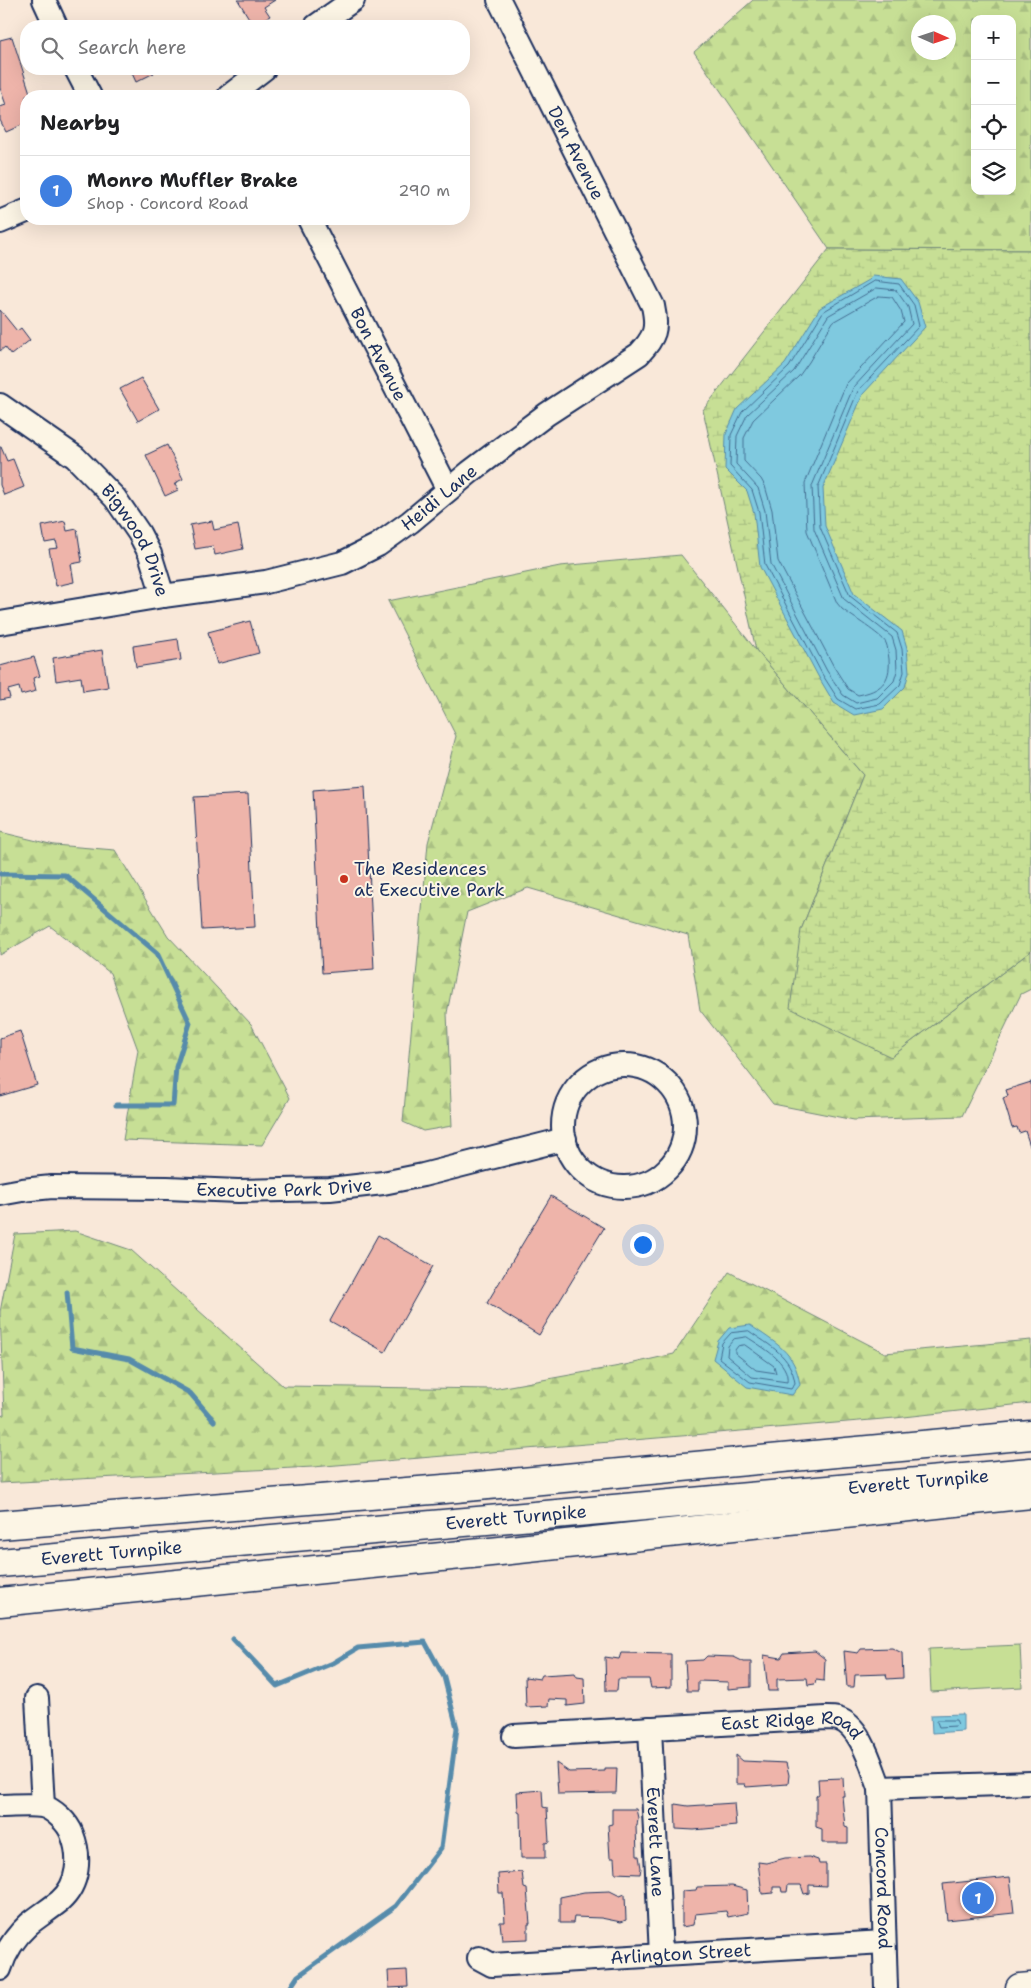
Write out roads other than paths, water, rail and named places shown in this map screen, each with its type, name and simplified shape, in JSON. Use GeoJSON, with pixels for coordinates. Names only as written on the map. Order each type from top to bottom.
{"type":"FeatureCollection","features":[{"type":"Feature","properties":{"kind":"main road","name":"Everett Turnpike"},"geometry":{"type":"LineString","coordinates":[[0,1525],[456,1488],[1031,1435]]}},
{"type":"Feature","properties":{"kind":"main road","name":"Everett Turnpike"},"geometry":{"type":"LineString","coordinates":[[0,1563],[1031,1472]]}},
{"type":"Feature","properties":{"kind":"main road"},"geometry":{"type":"LineString","coordinates":[[0,1602],[1031,1494]]}},
{"type":"Feature","properties":{"kind":"main road"},"geometry":{"type":"LineString","coordinates":[[1020,1988],[1031,1987]]}},
{"type":"Feature","properties":{"kind":"street"},"geometry":{"type":"LineString","coordinates":[[44,0],[53,20]]}},
{"type":"Feature","properties":{"kind":"street"},"geometry":{"type":"LineString","coordinates":[[325,20],[353,0]]}},
{"type":"Feature","properties":{"kind":"street","name":"Den Avenue"},"geometry":{"type":"LineString","coordinates":[[499,0],[653,306]]}},
{"type":"Feature","properties":{"kind":"street"},"geometry":{"type":"LineString","coordinates":[[79,75],[87,90]]}},
{"type":"Feature","properties":{"kind":"street"},"geometry":{"type":"LineString","coordinates":[[241,90],[258,75]]}},
{"type":"Feature","properties":{"kind":"street"},"geometry":{"type":"LineString","coordinates":[[0,222],[20,214]]}},
{"type":"Feature","properties":{"kind":"street","name":"Bon Avenue"},"geometry":{"type":"LineString","coordinates":[[311,225],[448,490]]}},
{"type":"Feature","properties":{"kind":"street","name":"Heidi Lane"},"geometry":{"type":"LineString","coordinates":[[163,596],[266,582],[342,563],[378,545],[547,414],[639,354],[651,342],[657,324],[653,306]]}},
{"type":"Feature","properties":{"kind":"street","name":"Bigwood Drive"},"geometry":{"type":"LineString","coordinates":[[0,405],[75,456],[115,498],[139,533],[150,554],[163,596],[0,624]]}},
{"type":"Feature","properties":{"kind":"street"},"geometry":{"type":"LineString","coordinates":[[613,1066],[642,1068],[663,1079],[679,1099],[684,1112],[686,1125],[684,1138],[676,1159],[662,1175],[636,1186],[619,1188],[594,1180],[575,1162],[565,1139],[563,1121],[573,1093],[579,1085],[594,1073],[613,1066]]}},
{"type":"Feature","properties":{"kind":"street","name":"Executive Park Drive"},"geometry":{"type":"LineString","coordinates":[[0,1194],[52,1187],[277,1191],[362,1186],[423,1175],[565,1139]]}},
{"type":"Feature","properties":{"kind":"street"},"geometry":{"type":"LineString","coordinates":[[37,1698],[43,1806]]}},
{"type":"Feature","properties":{"kind":"street","name":"East Ridge Road"},"geometry":{"type":"LineString","coordinates":[[514,1736],[826,1718],[839,1719],[855,1731],[860,1739],[880,1788]]}},
{"type":"Feature","properties":{"kind":"street","name":"Everett Lane"},"geometry":{"type":"LineString","coordinates":[[650,1728],[661,1955]]}},
{"type":"Feature","properties":{"kind":"street"},"geometry":{"type":"LineString","coordinates":[[880,1788],[1031,1783]]}},
{"type":"Feature","properties":{"kind":"street","name":"Concord Road"},"geometry":{"type":"LineString","coordinates":[[880,1788],[886,1988]]}},
{"type":"Feature","properties":{"kind":"street"},"geometry":{"type":"LineString","coordinates":[[0,1806],[43,1806],[64,1821],[71,1831],[76,1845],[77,1860],[72,1888],[61,1900],[29,1924],[19,1935],[3,1959],[0,1968]]}},
{"type":"Feature","properties":{"kind":"street","name":"Arlington Street"},"geometry":{"type":"LineString","coordinates":[[479,1958],[492,1965],[884,1942]]}},
{"type":"Feature","properties":{"kind":"water"},"geometry":{"type":"Polygon","coordinates":[[[873,276],[901,279],[918,302],[925,327],[863,394],[823,488],[825,526],[854,594],[902,631],[907,648],[909,672],[905,687],[883,709],[854,715],[834,703],[760,567],[754,513],[747,491],[725,469],[726,434],[737,409],[785,364],[820,308],[873,276]]]}},
{"type":"Feature","properties":{"kind":"water"},"geometry":{"type":"Polygon","coordinates":[[[750,1325],[783,1349],[794,1364],[800,1385],[792,1395],[747,1387],[713,1359],[718,1341],[729,1328],[750,1325]]]}},
{"type":"Feature","properties":{"kind":"water"},"geometry":{"type":"Polygon","coordinates":[[[963,1714],[963,1731],[932,1733],[931,1715],[963,1714]]]}},
{"type":"Feature","properties":{"kind":"waterway"},"geometry":{"type":"LineString","coordinates":[[0,874],[65,875],[157,953],[190,1023],[176,1067],[173,1105],[116,1105]]}},
{"type":"Feature","properties":{"kind":"waterway"},"geometry":{"type":"LineString","coordinates":[[67,1292],[72,1348],[129,1359],[190,1393],[214,1421]]}},
{"type":"Feature","properties":{"kind":"waterway"},"geometry":{"type":"LineString","coordinates":[[233,1639],[277,1686],[333,1663],[358,1648],[425,1642],[444,1677],[457,1728],[441,1848],[396,1906],[298,1976],[290,1988]]}},
{"type":"Feature","properties":{"kind":"place","name":"The Residences at Executive Park"},"geometry":{"type":"Point","coordinates":[344,879]}},
{"type":"Feature","properties":{"kind":"place","name":"Monro Muffler Brake"},"geometry":{"type":"Point","coordinates":[978,1898]}}]}
